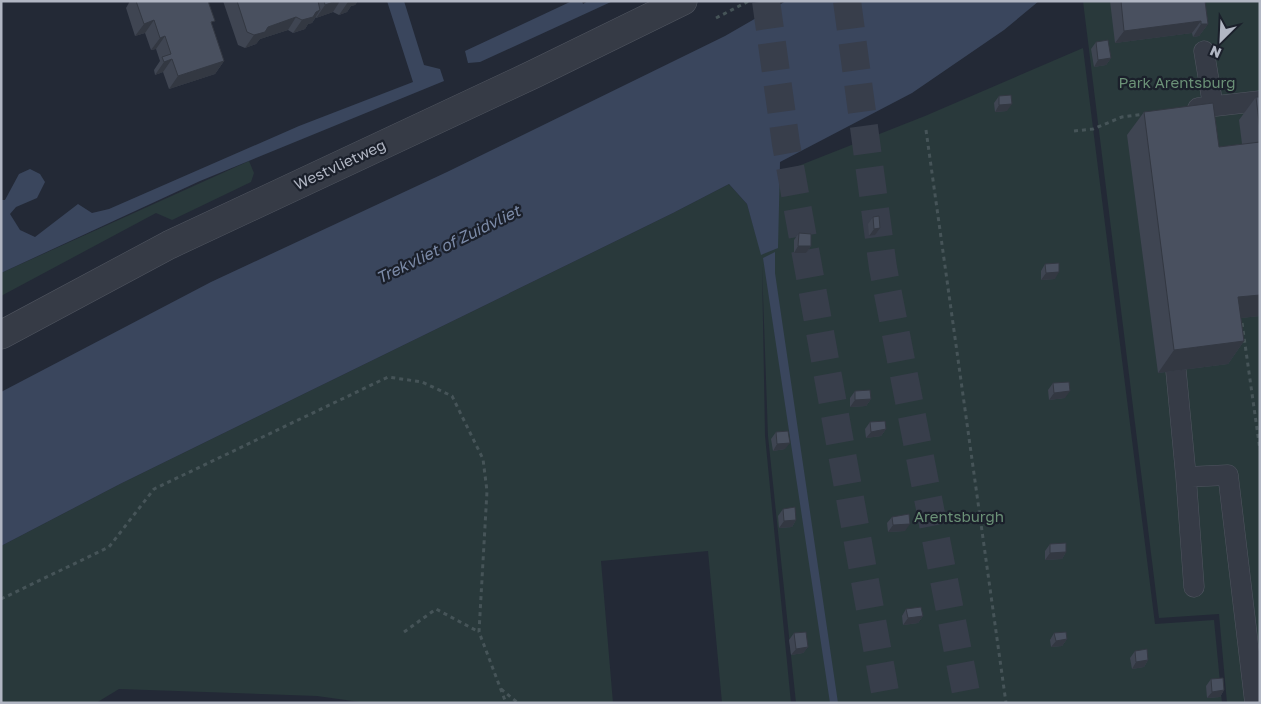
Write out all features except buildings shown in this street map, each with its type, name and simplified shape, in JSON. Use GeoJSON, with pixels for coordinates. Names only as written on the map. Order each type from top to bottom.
{"type":"FeatureCollection","features":[{"type":"Feature","properties":{"kind":"street","name":"Westvlietweg"},"geometry":{"type":"LineString","coordinates":[[1,335],[169,245],[534,74],[683,1]]}},
{"type":"Feature","properties":{"kind":"lane"},"geometry":{"type":"LineString","coordinates":[[1204,51],[1205,107],[1260,101]]}},
{"type":"Feature","properties":{"kind":"lane"},"geometry":{"type":"LineString","coordinates":[[1176,371],[1194,587]]}},
{"type":"Feature","properties":{"kind":"lane"},"geometry":{"type":"LineString","coordinates":[[1186,477],[1228,475],[1255,703]]}},
{"type":"Feature","properties":{"kind":"path"},"geometry":{"type":"LineString","coordinates":[[1074,131],[1093,129],[1122,117],[1205,107]]}},
{"type":"Feature","properties":{"kind":"path"},"geometry":{"type":"LineString","coordinates":[[926,130],[1006,703]]}},
{"type":"Feature","properties":{"kind":"path"},"geometry":{"type":"LineString","coordinates":[[1242,323],[1260,450]]}},
{"type":"Feature","properties":{"kind":"path"},"geometry":{"type":"LineString","coordinates":[[1,599],[109,547],[154,489],[388,377],[422,382],[452,396],[483,459],[487,491],[479,632],[506,703]]}},
{"type":"Feature","properties":{"kind":"path"},"geometry":{"type":"LineString","coordinates":[[404,632],[436,608],[479,632]]}},
{"type":"Feature","properties":{"kind":"path"},"geometry":{"type":"LineString","coordinates":[[499,687],[518,703]]}},
{"type":"Feature","properties":{"kind":"green space","name":"Park Arentsburg"},"geometry":{"type":"Polygon","coordinates":[[[1083,1],[1260,1],[1260,703],[1227,703],[1219,614],[1159,618],[1083,1]]]}},
{"type":"Feature","properties":{"kind":"green space","name":"Arentsburgh"},"geometry":{"type":"Polygon","coordinates":[[[1083,48],[1155,624],[1214,620],[1222,703],[796,703],[768,436],[762,266],[765,436],[791,703],[722,703],[708,551],[601,561],[613,703],[367,703],[317,696],[119,689],[96,703],[1,703],[1,546],[120,484],[729,184],[747,204],[762,255],[760,181],[925,116],[1083,48]]]}},
{"type":"Feature","properties":{"kind":"green space"},"geometry":{"type":"Polygon","coordinates":[[[249,161],[254,173],[251,182],[172,220],[156,213],[1,296],[1,273],[249,161]]]}},
{"type":"Feature","properties":{"kind":"water"},"geometry":{"type":"Polygon","coordinates":[[[387,1],[404,1],[424,65],[440,69],[444,81],[200,181],[1,273],[1,200],[5,200],[19,174],[30,169],[40,174],[45,182],[37,198],[16,207],[10,214],[20,230],[35,237],[78,204],[92,213],[109,209],[299,126],[413,82],[387,1]]]}},
{"type":"Feature","properties":{"kind":"water"},"geometry":{"type":"Polygon","coordinates":[[[572,1],[582,1],[583,4],[588,1],[613,1],[480,62],[468,63],[465,51],[572,1]]]}},
{"type":"Feature","properties":{"kind":"water","name":"Trekvliet of Zuidvliet"},"geometry":{"type":"Polygon","coordinates":[[[786,1],[1039,1],[1004,30],[912,93],[780,162],[778,248],[761,255],[747,204],[729,184],[120,484],[1,546],[1,392],[211,282],[447,172],[725,36],[786,1]]]}},
{"type":"Feature","properties":{"kind":"water"},"geometry":{"type":"Polygon","coordinates":[[[775,252],[775,273],[838,703],[830,703],[763,258],[775,252]]]}},
{"type":"Feature","properties":{"kind":"tunnel"},"geometry":{"type":"LineString","coordinates":[[766,1],[786,144],[887,703]]}},
{"type":"Feature","properties":{"kind":"tunnel"},"geometry":{"type":"LineString","coordinates":[[847,1],[883,268],[968,703]]}}]}
